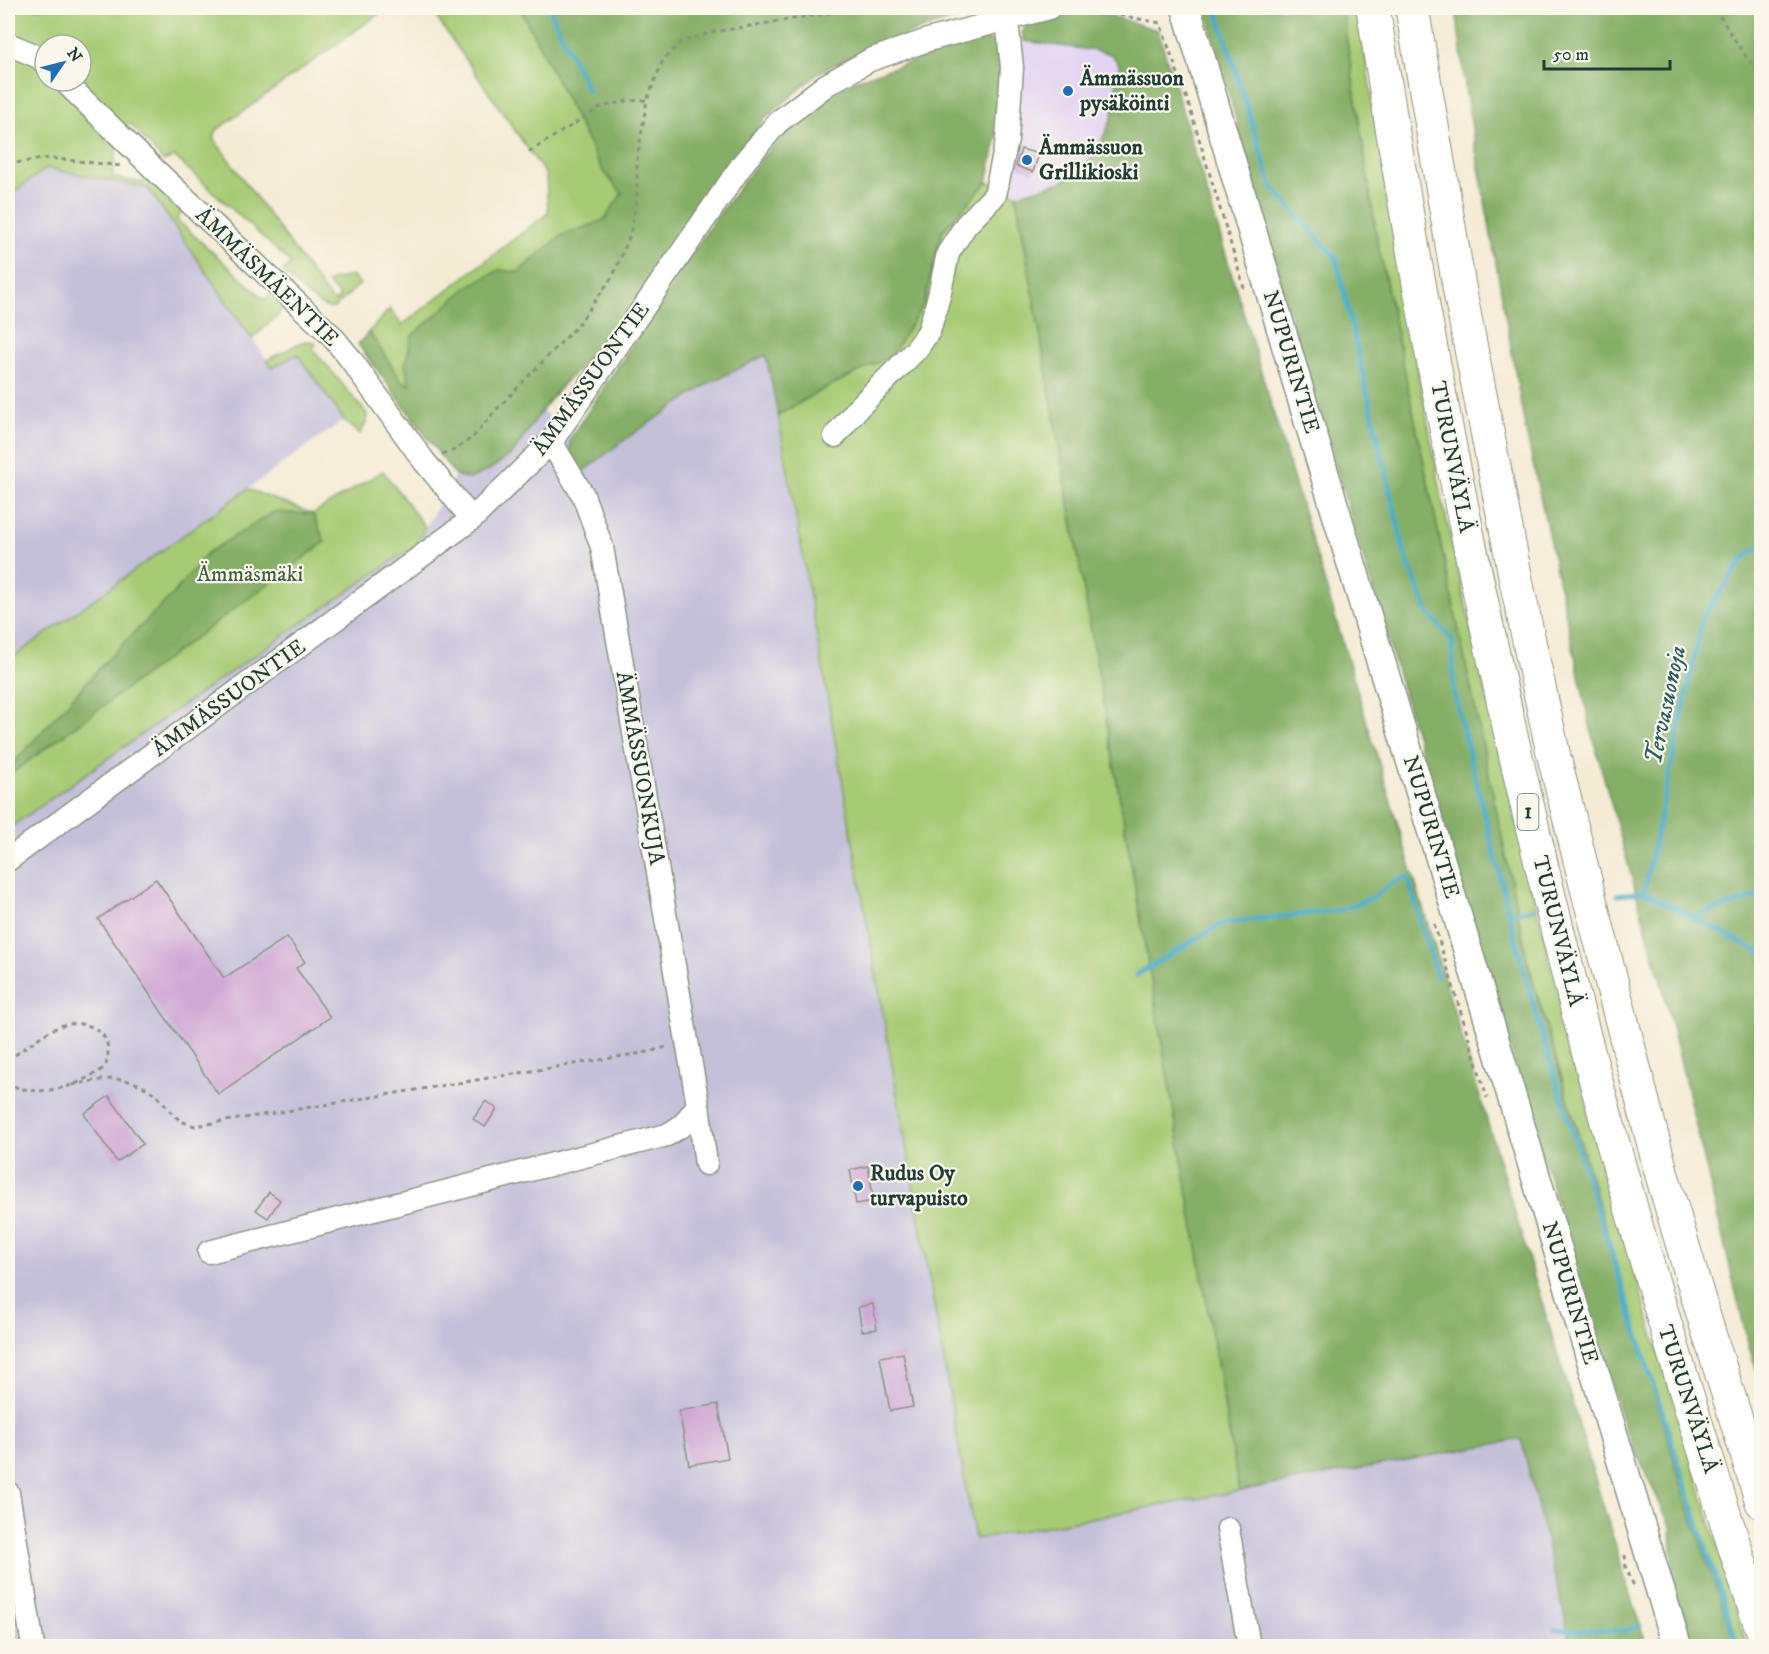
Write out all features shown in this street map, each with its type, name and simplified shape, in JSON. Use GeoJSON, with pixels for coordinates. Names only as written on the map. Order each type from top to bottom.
{"type":"FeatureCollection","features":[{"type":"Feature","properties":{"kind":"highway","name":"TURUNVÄYLÄ"},"geometry":{"type":"LineString","coordinates":[[1373,8],[1422,301],[1480,597],[1516,762],[1586,1045],[1624,1187],[1665,1329],[1761,1628]]}},
{"type":"Feature","properties":{"kind":"highway","name":"TURUNVÄYLÄ"},"geometry":{"type":"LineString","coordinates":[[1412,8],[1460,292],[1516,585],[1554,757],[1662,1175],[1702,1314],[1758,1490]]}},
{"type":"Feature","properties":{"kind":"main road","name":"NUPURINTIE"},"geometry":{"type":"LineString","coordinates":[[1186,8],[1677,1647]]}},
{"type":"Feature","properties":{"kind":"street","name":"ÄMMÄSSUONTIE"},"geometry":{"type":"LineString","coordinates":[[8,860],[472,519],[551,442],[744,162],[778,122],[826,85],[870,60],[928,40],[1048,8]]}},
{"type":"Feature","properties":{"kind":"street"},"geometry":{"type":"LineString","coordinates":[[835,436],[858,408],[916,350],[929,331],[948,253],[966,225],[995,195],[1007,140],[1012,68],[1006,20]]}},
{"type":"Feature","properties":{"kind":"street"},"geometry":{"type":"LineString","coordinates":[[8,44],[33,54]]}},
{"type":"Feature","properties":{"kind":"street","name":"ÄMMÄSMÄENTIE"},"geometry":{"type":"LineString","coordinates":[[76,93],[331,335],[424,461],[472,519]]}},
{"type":"Feature","properties":{"kind":"street","name":"ÄMMÄSSUONKUJA"},"geometry":{"type":"LineString","coordinates":[[551,442],[583,495],[602,547],[698,1105],[706,1164]]}},
{"type":"Feature","properties":{"kind":"street"},"geometry":{"type":"LineString","coordinates":[[209,1252],[667,1135],[682,1125],[698,1105]]}},
{"type":"Feature","properties":{"kind":"street"},"geometry":{"type":"LineString","coordinates":[[1716,1488],[1758,1490]]}},
{"type":"Feature","properties":{"kind":"street"},"geometry":{"type":"LineString","coordinates":[[8,1493],[16,1592],[33,1647]]}},
{"type":"Feature","properties":{"kind":"street"},"geometry":{"type":"LineString","coordinates":[[1228,1529],[1250,1647]]}},
{"type":"Feature","properties":{"kind":"path"},"geometry":{"type":"LineString","coordinates":[[424,461],[455,450],[474,436],[494,412],[577,326],[613,276],[630,235],[638,198],[637,159],[648,100],[663,60],[681,42],[713,32],[861,8]]}},
{"type":"Feature","properties":{"kind":"path"},"geometry":{"type":"LineString","coordinates":[[1105,8],[1108,13],[1160,23]]}},
{"type":"Feature","properties":{"kind":"path"},"geometry":{"type":"LineString","coordinates":[[1715,8],[1761,79]]}},
{"type":"Feature","properties":{"kind":"path"},"geometry":{"type":"LineString","coordinates":[[530,152],[601,107],[626,101],[648,100]]}},
{"type":"Feature","properties":{"kind":"path"},"geometry":{"type":"LineString","coordinates":[[8,164],[49,158],[154,169]]}},
{"type":"Feature","properties":{"kind":"path"},"geometry":{"type":"LineString","coordinates":[[8,1060],[59,1027],[83,1023],[94,1027],[100,1032],[108,1047],[107,1063],[91,1077],[72,1085]]}},
{"type":"Feature","properties":{"kind":"path"},"geometry":{"type":"LineString","coordinates":[[8,1084],[32,1090],[50,1091],[97,1080],[129,1080],[144,1086],[181,1120],[195,1126],[648,1052],[665,1048],[685,1034]]}},
{"type":"Feature","properties":{"kind":"path"},"geometry":{"type":"LineString","coordinates":[[1625,1555],[1626,1568],[1633,1583]]}},
{"type":"Feature","properties":{"kind":"shaded area","name":"Ämmässuon pysäköinti"},"geometry":{"type":"Polygon","coordinates":[[[1024,41],[1111,54],[1119,64],[1112,118],[1095,155],[1061,182],[1016,195],[1003,186],[1018,133],[1024,41]]]}},
{"type":"Feature","properties":{"kind":"shaded area"},"geometry":{"type":"Polygon","coordinates":[[[47,168],[148,188],[272,367],[297,354],[344,420],[8,661],[8,196],[47,168]]]}},
{"type":"Feature","properties":{"kind":"shaded area"},"geometry":{"type":"Polygon","coordinates":[[[766,354],[975,1539],[1521,1439],[1572,1646],[8,1646],[8,829],[213,684],[416,545],[455,475],[469,479],[513,453],[542,410],[570,439],[571,455],[582,472],[631,435],[711,382],[766,354]]]}},
{"type":"Feature","properties":{"kind":"green space"},"geometry":{"type":"Polygon","coordinates":[[[8,8],[387,8],[217,130],[213,138],[331,300],[335,302],[340,296],[327,283],[353,276],[360,284],[334,308],[322,305],[300,289],[283,272],[291,263],[175,157],[163,161],[130,123],[119,134],[112,177],[142,183],[147,178],[184,210],[176,219],[265,300],[274,290],[280,299],[282,307],[279,314],[252,339],[148,188],[47,168],[8,196],[8,8]]]}},
{"type":"Feature","properties":{"kind":"green space"},"geometry":{"type":"Polygon","coordinates":[[[430,8],[520,8],[603,171],[623,193],[609,342],[564,383],[542,410],[513,453],[489,470],[469,479],[455,475],[358,344],[390,309],[402,325],[548,213],[546,175],[430,8]]]}},
{"type":"Feature","properties":{"kind":"green space"},"geometry":{"type":"Polygon","coordinates":[[[520,8],[990,8],[871,46],[820,72],[765,119],[726,168],[609,342],[564,383],[542,410],[513,453],[489,470],[469,479],[455,475],[358,344],[369,332],[401,380],[410,385],[405,366],[412,336],[470,285],[499,270],[518,272],[561,236],[604,220],[622,193],[603,171],[520,8]]]}},
{"type":"Feature","properties":{"kind":"green space"},"geometry":{"type":"Polygon","coordinates":[[[1085,8],[1158,30],[1647,1646],[1572,1646],[1521,1439],[1239,1491],[1016,195],[1061,182],[1095,155],[1112,118],[1119,64],[1111,54],[1024,41],[1022,33],[1027,24],[1051,15],[1085,8]]]}},
{"type":"Feature","properties":{"kind":"green space"},"geometry":{"type":"Polygon","coordinates":[[[1205,8],[1342,8],[1377,239],[1529,967],[1685,1497],[1736,1646],[1689,1646],[1674,1600],[1671,1527],[1624,1427],[1289,311],[1205,8]]]}},
{"type":"Feature","properties":{"kind":"green space"},"geometry":{"type":"Polygon","coordinates":[[[1342,8],[1358,8],[1396,253],[1443,504],[1501,760],[1552,970],[1603,1170],[1747,1646],[1736,1646],[1685,1497],[1529,967],[1377,239],[1342,8]]]}},
{"type":"Feature","properties":{"kind":"green space"},"geometry":{"type":"Polygon","coordinates":[[[1456,8],[1761,8],[1761,1382],[1749,1347],[1663,989],[1592,735],[1525,427],[1466,94],[1456,8]]]}},
{"type":"Feature","properties":{"kind":"green space"},"geometry":{"type":"Polygon","coordinates":[[[985,38],[994,43],[1000,55],[999,127],[987,182],[942,231],[924,304],[891,356],[778,415],[766,355],[711,382],[631,435],[582,472],[571,455],[570,439],[715,219],[764,155],[819,103],[855,80],[985,38]]]}},
{"type":"Feature","properties":{"kind":"green space"},"geometry":{"type":"Polygon","coordinates":[[[987,182],[1003,186],[1016,195],[1239,1491],[975,1539],[778,415],[822,390],[924,304],[942,232],[987,182]]]}},
{"type":"Feature","properties":{"kind":"green space"},"geometry":{"type":"Polygon","coordinates":[[[302,342],[316,343],[313,349],[367,414],[366,423],[360,434],[344,420],[297,354],[272,368],[267,360],[302,342]]]}},
{"type":"Feature","properties":{"kind":"green space","name":"Ämmäsmäki"},"geometry":{"type":"Polygon","coordinates":[[[383,471],[425,527],[416,545],[213,684],[8,829],[8,661],[248,489],[313,514],[383,471]]]}},
{"type":"Feature","properties":{"kind":"green space"},"geometry":{"type":"Polygon","coordinates":[[[274,512],[313,514],[325,542],[8,776],[8,769],[105,662],[174,593],[207,553],[274,512]]]}},
{"type":"Feature","properties":{"kind":"building","name":"Ämmässuon Grillikioski"},"geometry":{"type":"Polygon","coordinates":[[[1021,149],[1039,154],[1033,172],[1016,166],[1021,149]]]}},
{"type":"Feature","properties":{"kind":"building"},"geometry":{"type":"Polygon","coordinates":[[[156,879],[224,978],[287,937],[305,962],[296,968],[330,1017],[218,1094],[98,919],[156,879]]]}},
{"type":"Feature","properties":{"kind":"building"},"geometry":{"type":"Polygon","coordinates":[[[109,1096],[143,1144],[117,1162],[84,1114],[109,1096]]]}},
{"type":"Feature","properties":{"kind":"building"},"geometry":{"type":"Polygon","coordinates":[[[486,1101],[497,1109],[485,1127],[473,1119],[486,1101]]]}},
{"type":"Feature","properties":{"kind":"building"},"geometry":{"type":"Polygon","coordinates":[[[868,1166],[874,1201],[856,1204],[850,1170],[868,1166]]]}},
{"type":"Feature","properties":{"kind":"building"},"geometry":{"type":"Polygon","coordinates":[[[269,1192],[280,1200],[268,1218],[256,1210],[269,1192]]]}},
{"type":"Feature","properties":{"kind":"building"},"geometry":{"type":"Polygon","coordinates":[[[873,1304],[877,1329],[862,1331],[858,1307],[873,1304]]]}},
{"type":"Feature","properties":{"kind":"building"},"geometry":{"type":"Polygon","coordinates":[[[903,1353],[913,1407],[890,1411],[880,1357],[903,1353]]]}},
{"type":"Feature","properties":{"kind":"building"},"geometry":{"type":"Polygon","coordinates":[[[718,1404],[728,1458],[689,1465],[679,1411],[718,1404]]]}},
{"type":"Feature","properties":{"kind":"waterway"},"geometry":{"type":"LineString","coordinates":[[549,8],[588,91]]}},
{"type":"Feature","properties":{"kind":"waterway"},"geometry":{"type":"LineString","coordinates":[[1216,8],[1272,187],[1336,258],[1405,555],[1429,614],[1452,640],[1454,694],[1518,948],[1546,1048],[1738,1646]]}},
{"type":"Feature","properties":{"kind":"waterway","name":"Tervasuonoja"},"geometry":{"type":"LineString","coordinates":[[1644,892],[1703,617],[1744,558],[1762,545]]}},
{"type":"Feature","properties":{"kind":"waterway"},"geometry":{"type":"LineString","coordinates":[[1136,975],[1223,923],[1341,910],[1374,897],[1397,880],[1408,877],[1437,976]]}},
{"type":"Feature","properties":{"kind":"waterway"},"geometry":{"type":"LineString","coordinates":[[1644,892],[1762,953]]}},
{"type":"Feature","properties":{"kind":"waterway"},"geometry":{"type":"LineString","coordinates":[[1617,895],[1644,892]]}},
{"type":"Feature","properties":{"kind":"waterway"},"geometry":{"type":"LineString","coordinates":[[1691,917],[1762,895]]}},
{"type":"Feature","properties":{"kind":"waterway"},"geometry":{"type":"LineString","coordinates":[[1509,913],[1534,909]]}},
{"type":"Feature","properties":{"kind":"waterway"},"geometry":{"type":"LineString","coordinates":[[1555,1630],[1625,1631],[1640,1626]]}},
{"type":"Feature","properties":{"kind":"place","name":"Ämmässuon pysäköinti"},"geometry":{"type":"Point","coordinates":[1068,91]}},
{"type":"Feature","properties":{"kind":"place","name":"Ämmässuon Grillikioski"},"geometry":{"type":"Point","coordinates":[1027,160]}},
{"type":"Feature","properties":{"kind":"place","name":"Rudus Oy turvapuisto"},"geometry":{"type":"Point","coordinates":[858,1186]}}]}
